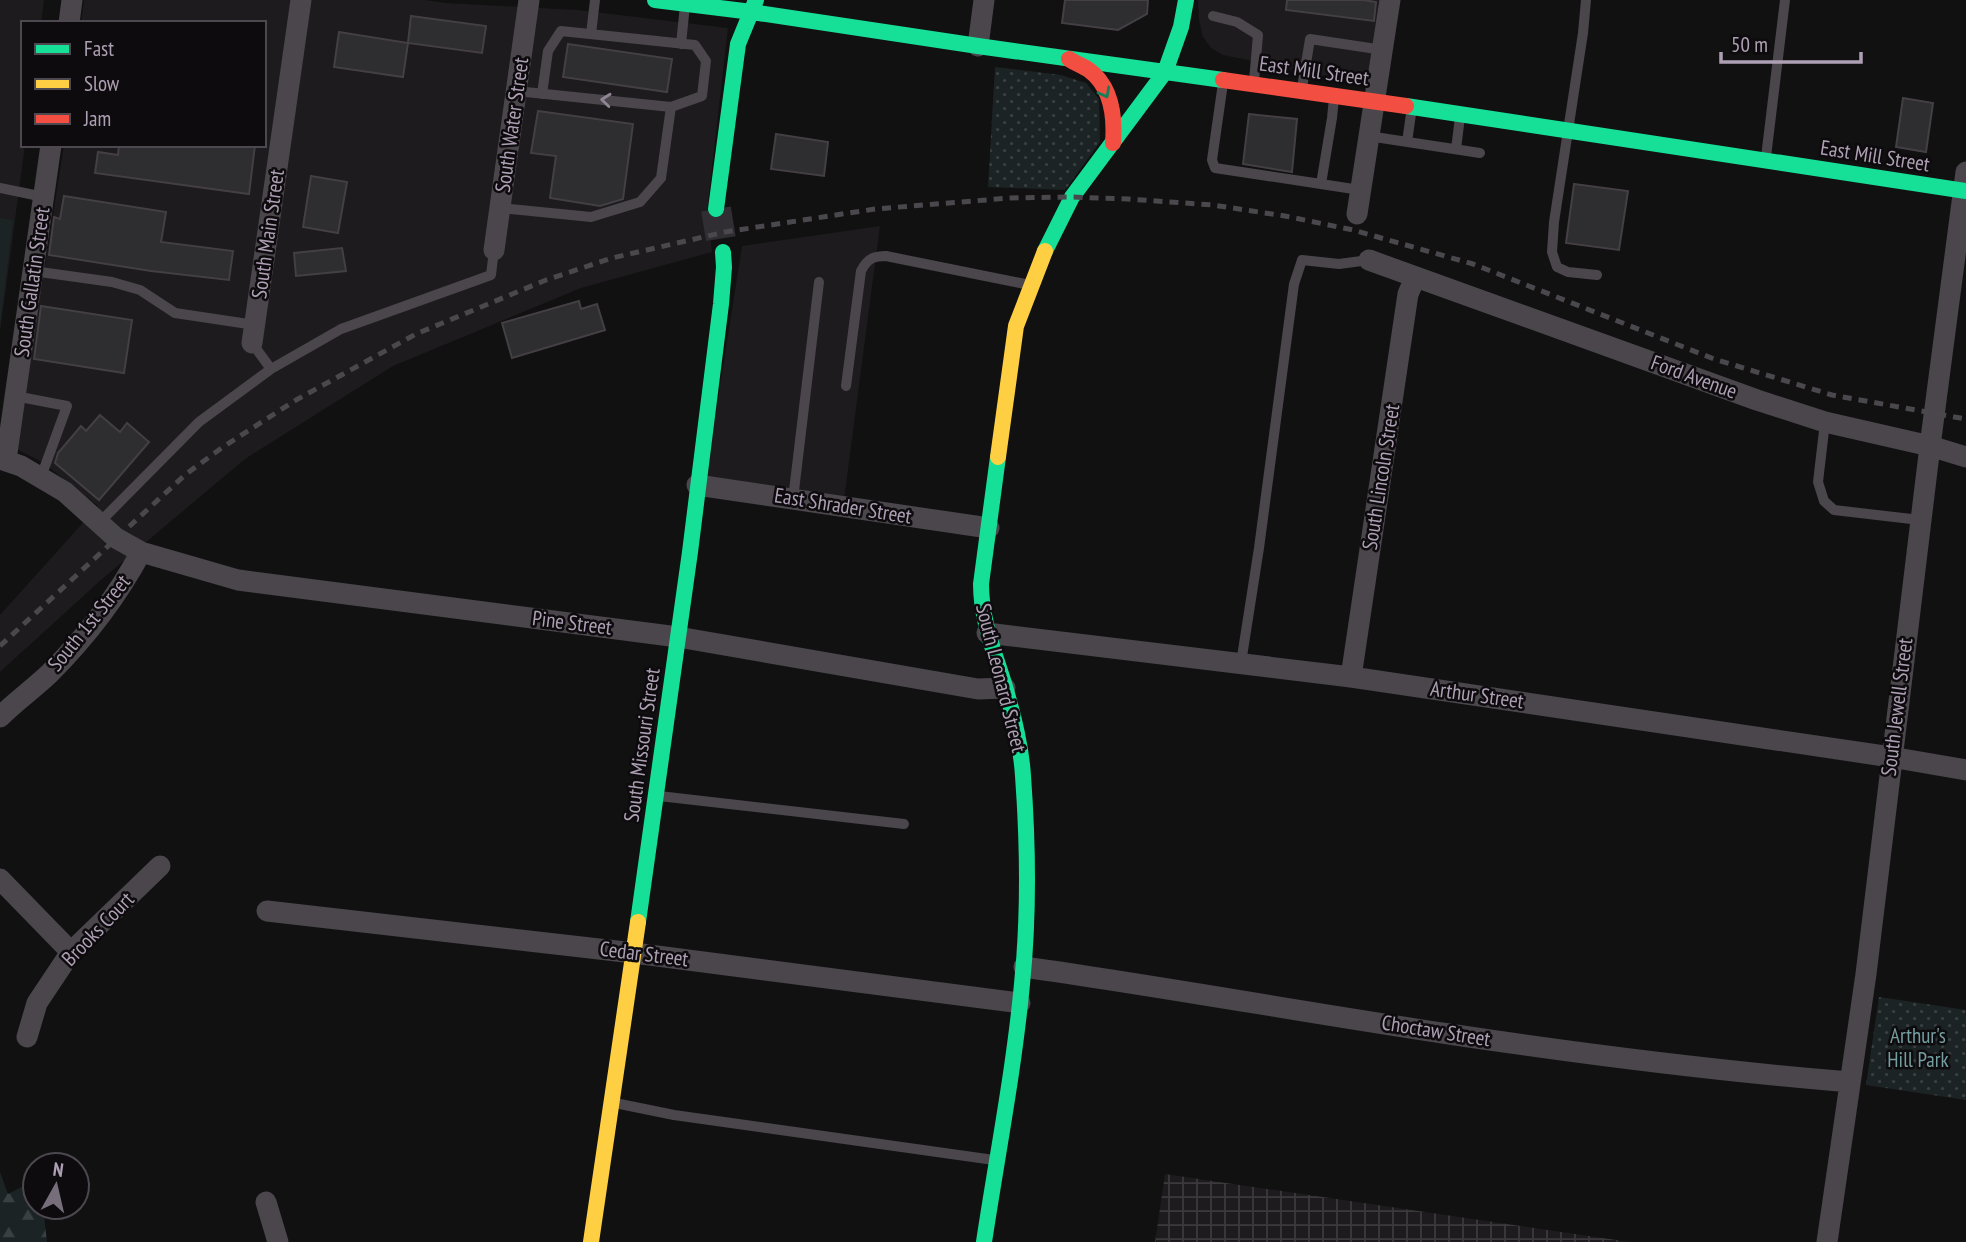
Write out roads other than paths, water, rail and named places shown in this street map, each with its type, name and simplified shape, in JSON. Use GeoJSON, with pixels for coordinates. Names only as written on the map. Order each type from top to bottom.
{"type":"FeatureCollection","features":[{"type":"Feature","properties":{"kind":"main road","name":"East Mill Street"},"geometry":{"type":"LineString","coordinates":[[655,0],[685,4],[754,6],[978,46],[1302,90],[1766,161],[1965,185]]}},
{"type":"Feature","properties":{"kind":"main road","name":"South Leonard Street"},"geometry":{"type":"LineString","coordinates":[[984,1242],[1024,967],[1026,890],[1021,757],[1005,688],[983,621],[980,600],[1016,326],[1045,251],[1072,197],[1165,72],[1181,27],[1186,0]]}},
{"type":"Feature","properties":{"kind":"main road"},"geometry":{"type":"LineString","coordinates":[[716,209],[738,44],[754,6]]}},
{"type":"Feature","properties":{"kind":"main road"},"geometry":{"type":"LineString","coordinates":[[1069,59],[1091,72],[1106,93],[1114,117],[1113,143]]}},
{"type":"Feature","properties":{"kind":"main road","name":"South Missouri Street"},"geometry":{"type":"LineString","coordinates":[[591,1242],[678,637],[720,304],[723,252]]}},
{"type":"Feature","properties":{"kind":"street"},"geometry":{"type":"LineString","coordinates":[[69,21],[72,0]]}},
{"type":"Feature","properties":{"kind":"street","name":"South Main Street"},"geometry":{"type":"LineString","coordinates":[[253,334],[301,0]]}},
{"type":"Feature","properties":{"kind":"street","name":"South Water Street"},"geometry":{"type":"LineString","coordinates":[[494,250],[529,0]]}},
{"type":"Feature","properties":{"kind":"street"},"geometry":{"type":"LineString","coordinates":[[978,46],[984,0]]}},
{"type":"Feature","properties":{"kind":"street"},"geometry":{"type":"LineString","coordinates":[[1357,214],[1390,0]]}},
{"type":"Feature","properties":{"kind":"street","name":"South Gallatin Street"},"geometry":{"type":"LineString","coordinates":[[3,460],[15,397],[51,147]]}},
{"type":"Feature","properties":{"kind":"street","name":"South Jewell Street"},"geometry":{"type":"LineString","coordinates":[[1827,1242],[1866,974],[1920,520],[1965,185]]}},
{"type":"Feature","properties":{"kind":"street","name":"Ford Avenue"},"geometry":{"type":"LineString","coordinates":[[1369,260],[1757,400],[1825,422],[1966,457]]}},
{"type":"Feature","properties":{"kind":"street","name":"South Lincoln Street"},"geometry":{"type":"LineString","coordinates":[[1351,677],[1408,294],[1415,278]]}},
{"type":"Feature","properties":{"kind":"street","name":"Pine Street"},"geometry":{"type":"LineString","coordinates":[[3,460],[41,477],[65,492],[117,538],[141,552],[238,580],[678,637],[978,689],[1005,688]]}},
{"type":"Feature","properties":{"kind":"street","name":"East Shrader Street"},"geometry":{"type":"LineString","coordinates":[[697,485],[989,528]]}},
{"type":"Feature","properties":{"kind":"street","name":"South 1st Street"},"geometry":{"type":"LineString","coordinates":[[0,717],[74,648],[129,575],[141,552]]}},
{"type":"Feature","properties":{"kind":"street","name":"Arthur Street"},"geometry":{"type":"LineString","coordinates":[[987,633],[1351,677],[1966,770]]}},
{"type":"Feature","properties":{"kind":"street","name":"Brooks Court"},"geometry":{"type":"LineString","coordinates":[[27,1037],[37,1003],[71,952],[160,866]]}},
{"type":"Feature","properties":{"kind":"street"},"geometry":{"type":"LineString","coordinates":[[0,879],[71,952]]}},
{"type":"Feature","properties":{"kind":"street","name":"Cedar Street"},"geometry":{"type":"LineString","coordinates":[[267,911],[634,953],[1020,1003]]}},
{"type":"Feature","properties":{"kind":"street","name":"Choctaw Street"},"geometry":{"type":"LineString","coordinates":[[1024,967],[1625,1059],[1850,1082]]}},
{"type":"Feature","properties":{"kind":"street"},"geometry":{"type":"LineString","coordinates":[[266,1202],[278,1242]]}},
{"type":"Feature","properties":{"kind":"lane"},"geometry":{"type":"LineString","coordinates":[[591,34],[596,0]]}},
{"type":"Feature","properties":{"kind":"lane"},"geometry":{"type":"LineString","coordinates":[[1586,0],[1569,131],[1560,174],[1552,252],[1557,267],[1568,272],[1597,275]]}},
{"type":"Feature","properties":{"kind":"lane"},"geometry":{"type":"LineString","coordinates":[[1766,161],[1785,0]]}},
{"type":"Feature","properties":{"kind":"lane"},"geometry":{"type":"LineString","coordinates":[[681,44],[685,4]]}},
{"type":"Feature","properties":{"kind":"lane"},"geometry":{"type":"LineString","coordinates":[[1213,16],[1237,22],[1258,35],[1254,84]]}},
{"type":"Feature","properties":{"kind":"lane"},"geometry":{"type":"LineString","coordinates":[[516,91],[542,94],[671,107],[702,96],[706,61],[695,45],[561,31],[548,51],[542,94]]}},
{"type":"Feature","properties":{"kind":"lane"},"geometry":{"type":"LineString","coordinates":[[1302,90],[1310,39],[1383,50]]}},
{"type":"Feature","properties":{"kind":"lane"},"geometry":{"type":"LineString","coordinates":[[1223,80],[1212,160],[1215,168],[1360,190]]}},
{"type":"Feature","properties":{"kind":"lane"},"geometry":{"type":"LineString","coordinates":[[1321,184],[1334,95]]}},
{"type":"Feature","properties":{"kind":"lane"},"geometry":{"type":"LineString","coordinates":[[500,208],[591,217],[640,202],[661,178],[671,107]]}},
{"type":"Feature","properties":{"kind":"lane"},"geometry":{"type":"LineString","coordinates":[[1407,142],[1412,107]]}},
{"type":"Feature","properties":{"kind":"lane"},"geometry":{"type":"LineString","coordinates":[[1456,149],[1461,114]]}},
{"type":"Feature","properties":{"kind":"lane"},"geometry":{"type":"LineString","coordinates":[[1368,136],[1480,153]]}},
{"type":"Feature","properties":{"kind":"lane"},"geometry":{"type":"LineString","coordinates":[[0,188],[44,197]]}},
{"type":"Feature","properties":{"kind":"lane"},"geometry":{"type":"LineString","coordinates":[[99,523],[199,422],[271,369],[341,329],[491,275],[494,250]]}},
{"type":"Feature","properties":{"kind":"lane"},"geometry":{"type":"LineString","coordinates":[[846,386],[861,271],[865,263],[874,256],[886,256],[1032,285]]}},
{"type":"Feature","properties":{"kind":"lane"},"geometry":{"type":"LineString","coordinates":[[1241,663],[1294,284],[1302,260],[1339,264],[1369,260]]}},
{"type":"Feature","properties":{"kind":"lane"},"geometry":{"type":"LineString","coordinates":[[33,271],[112,282],[140,290],[175,313],[253,334],[271,369]]}},
{"type":"Feature","properties":{"kind":"lane"},"geometry":{"type":"LineString","coordinates":[[793,499],[819,282]]}},
{"type":"Feature","properties":{"kind":"lane"},"geometry":{"type":"LineString","coordinates":[[15,397],[67,406],[41,477]]}},
{"type":"Feature","properties":{"kind":"lane"},"geometry":{"type":"LineString","coordinates":[[1825,422],[1818,482],[1824,501],[1834,510],[1920,520]]}},
{"type":"Feature","properties":{"kind":"lane"},"geometry":{"type":"LineString","coordinates":[[656,795],[904,824]]}},
{"type":"Feature","properties":{"kind":"lane"},"geometry":{"type":"LineString","coordinates":[[612,1102],[674,1115],[996,1160]]}},
{"type":"Feature","properties":{"kind":"tunnel"},"geometry":{"type":"LineString","coordinates":[[716,209],[723,252]]}},
{"type":"Feature","properties":{"kind":"railway"},"geometry":{"type":"LineString","coordinates":[[0,646],[186,474],[296,400],[416,334],[546,280],[612,258],[725,232],[875,209],[1010,198],[1072,197],[1213,205],[1285,216],[1353,230],[1473,264],[1714,359],[1832,395],[1966,419]]}},
{"type":"Feature","properties":{"kind":"park label","name":"Arthur's Hill Park"},"geometry":{"type":"Point","coordinates":[1918,1048]}}]}
